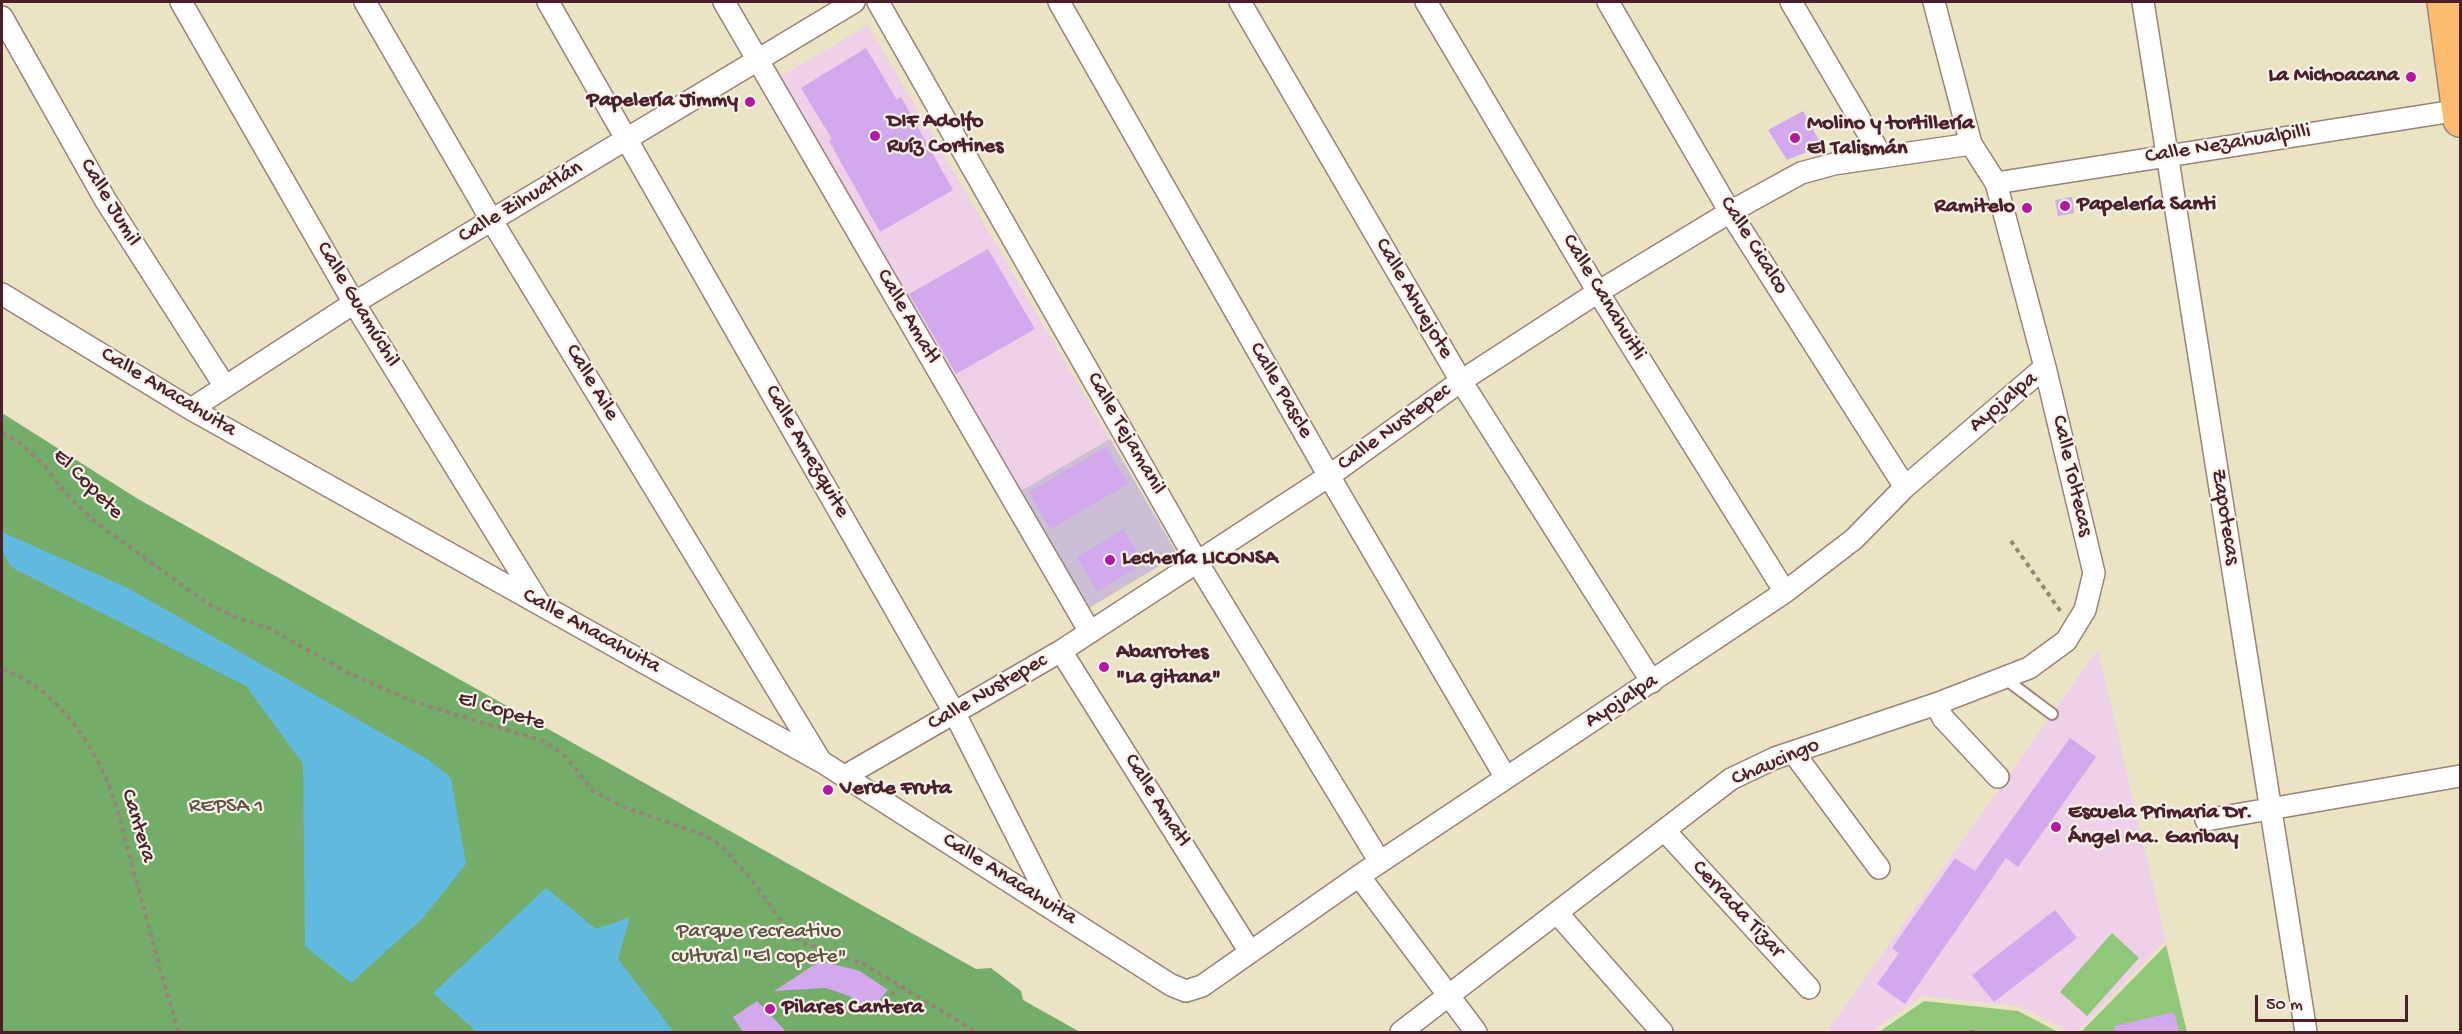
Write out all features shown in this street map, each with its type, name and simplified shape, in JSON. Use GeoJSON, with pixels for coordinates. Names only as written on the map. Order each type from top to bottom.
{"type":"FeatureCollection","features":[{"type":"Feature","properties":{"kind":"main road"},"geometry":{"type":"LineString","coordinates":[[2444,2],[2460,113]]}},
{"type":"Feature","properties":{"kind":"street","name":"Calle Guamúchil"},"geometry":{"type":"LineString","coordinates":[[181,2],[354,303],[540,604]]}},
{"type":"Feature","properties":{"kind":"street","name":"Calle Aile"},"geometry":{"type":"LineString","coordinates":[[364,2],[492,221],[822,762]]}},
{"type":"Feature","properties":{"kind":"street","name":"Calle Amezquite"},"geometry":{"type":"LineString","coordinates":[[548,2],[954,712],[1053,908]]}},
{"type":"Feature","properties":{"kind":"street","name":"Calle Amatl"},"geometry":{"type":"LineString","coordinates":[[724,2],[1090,632]]}},
{"type":"Feature","properties":{"kind":"street","name":"Calle Zihuatlán"},"geometry":{"type":"LineString","coordinates":[[191,408],[354,303],[854,2]]}},
{"type":"Feature","properties":{"kind":"street","name":"Calle Tejamanil"},"geometry":{"type":"LineString","coordinates":[[878,2],[1197,562],[1380,862]]}},
{"type":"Feature","properties":{"kind":"street","name":"Calle Pascle"},"geometry":{"type":"LineString","coordinates":[[1059,2],[1329,476],[1506,778]]}},
{"type":"Feature","properties":{"kind":"street","name":"Calle Ahuejote"},"geometry":{"type":"LineString","coordinates":[[1240,2],[1461,381],[1652,682]]}},
{"type":"Feature","properties":{"kind":"street","name":"Calle Canahuitli"},"geometry":{"type":"LineString","coordinates":[[1426,2],[1598,292],[1785,592]]}},
{"type":"Feature","properties":{"kind":"street","name":"Calle Cicalco"},"geometry":{"type":"LineString","coordinates":[[1608,2],[1730,212],[1905,487]]}},
{"type":"Feature","properties":{"kind":"street"},"geometry":{"type":"LineString","coordinates":[[1791,2],[1882,157]]}},
{"type":"Feature","properties":{"kind":"street","name":"Calle Toltecas"},"geometry":{"type":"LineString","coordinates":[[1934,2],[1971,144],[1996,183],[2045,367],[2094,573]]}},
{"type":"Feature","properties":{"kind":"street","name":"Zapotecas"},"geometry":{"type":"LineString","coordinates":[[2143,2],[2269,811],[2306,1032]]}},
{"type":"Feature","properties":{"kind":"street","name":"Calle Jumil"},"geometry":{"type":"LineString","coordinates":[[2,16],[106,201],[224,385]]}},
{"type":"Feature","properties":{"kind":"street","name":"Calle Nezahualpilli"},"geometry":{"type":"LineString","coordinates":[[1996,183],[2168,154],[2460,113]]}},
{"type":"Feature","properties":{"kind":"street","name":"Calle Nustepec"},"geometry":{"type":"LineString","coordinates":[[845,776],[1061,651],[1329,476],[1461,381],[1598,292],[1730,212],[1801,173],[1834,164],[1971,144]]}},
{"type":"Feature","properties":{"kind":"street","name":"Calle Anacahuita"},"geometry":{"type":"LineString","coordinates":[[2,294],[191,408],[822,762],[1171,985]]}},
{"type":"Feature","properties":{"kind":"street","name":"Ayojalpa"},"geometry":{"type":"LineString","coordinates":[[1171,985],[1186,991],[1202,986],[1359,876],[1785,592],[1854,539],[1905,487],[2045,367]]}},
{"type":"Feature","properties":{"kind":"street","name":"Chaucingo"},"geometry":{"type":"LineString","coordinates":[[1401,1032],[1558,914],[1731,779],[1792,752],[1936,704],[2004,678],[2029,668],[2049,656],[2074,631],[2085,610],[2094,573]]}},
{"type":"Feature","properties":{"kind":"street","name":"Calle Amatl"},"geometry":{"type":"LineString","coordinates":[[1061,651],[1250,952]]}},
{"type":"Feature","properties":{"kind":"street"},"geometry":{"type":"LineString","coordinates":[[1936,704],[1942,718],[1998,777]]}},
{"type":"Feature","properties":{"kind":"street"},"geometry":{"type":"LineString","coordinates":[[1792,752],[1879,868]]}},
{"type":"Feature","properties":{"kind":"street"},"geometry":{"type":"LineString","coordinates":[[2206,820],[2269,811],[2460,776]]}},
{"type":"Feature","properties":{"kind":"street","name":"Cerrada Tizar"},"geometry":{"type":"LineString","coordinates":[[1665,831],[1809,988]]}},
{"type":"Feature","properties":{"kind":"street"},"geometry":{"type":"LineString","coordinates":[[1359,876],[1448,998],[1476,1032]]}},
{"type":"Feature","properties":{"kind":"street"},"geometry":{"type":"LineString","coordinates":[[1558,914],[1662,1032]]}},
{"type":"Feature","properties":{"kind":"lane"},"geometry":{"type":"LineString","coordinates":[[2004,678],[2052,714]]}},
{"type":"Feature","properties":{"kind":"path","name":"El Copete"},"geometry":{"type":"LineString","coordinates":[[2,433],[23,445],[44,465],[66,494],[95,522],[207,603],[233,616],[271,629],[350,674],[415,702],[546,742],[566,757],[593,791],[624,807],[704,835],[722,846],[756,885],[789,932],[801,942],[866,965],[976,1032]]}},
{"type":"Feature","properties":{"kind":"path"},"geometry":{"type":"LineString","coordinates":[[2012,541],[2074,631]]}},
{"type":"Feature","properties":{"kind":"path","name":"Cantera"},"geometry":{"type":"LineString","coordinates":[[2,670],[12,672],[39,689],[71,722],[96,758],[123,832],[179,1032]]}},
{"type":"Feature","properties":{"kind":"path"},"geometry":{"type":"LineString","coordinates":[[891,996],[898,986]]}},
{"type":"Feature","properties":{"kind":"path"},"geometry":{"type":"LineString","coordinates":[[1970,1032],[1979,1032]]}},
{"type":"Feature","properties":{"kind":"shaded area"},"geometry":{"type":"Polygon","coordinates":[[[868,25],[1110,439],[1019,492],[778,78],[868,25]]]}},
{"type":"Feature","properties":{"kind":"shaded area"},"geometry":{"type":"Polygon","coordinates":[[[1110,439],[1178,555],[1087,609],[1019,492],[1110,439]]]}},
{"type":"Feature","properties":{"kind":"shaded area","name":"Escuela Primaria Dr. Ángel Ma. Garibay"},"geometry":{"type":"Polygon","coordinates":[[[2098,649],[2166,940],[2077,1032],[2071,1032],[2018,1006],[1922,996],[1871,1032],[1833,1032],[1829,1029],[2098,649]]]}},
{"type":"Feature","properties":{"kind":"green space","name":"REPSA 1"},"geometry":{"type":"Polygon","coordinates":[[[2,413],[138,499],[976,969],[991,968],[1021,991],[1023,1000],[1080,1032],[2,1032],[2,413]]]}},
{"type":"Feature","properties":{"kind":"green space"},"geometry":{"type":"Polygon","coordinates":[[[2112,933],[2139,958],[2087,1016],[2060,992],[2112,933]]]}},
{"type":"Feature","properties":{"kind":"green space"},"geometry":{"type":"Polygon","coordinates":[[[2166,945],[2187,1032],[2081,1032],[2166,945]]]}},
{"type":"Feature","properties":{"kind":"green space"},"geometry":{"type":"Polygon","coordinates":[[[1924,1001],[2018,1011],[2058,1032],[1879,1032],[1924,1001]]]}},
{"type":"Feature","properties":{"kind":"water"},"geometry":{"type":"Polygon","coordinates":[[[2,532],[126,587],[429,760],[451,778],[466,864],[423,918],[351,983],[305,946],[303,764],[246,686],[11,567],[2,551],[2,532]]]}},
{"type":"Feature","properties":{"kind":"water"},"geometry":{"type":"Polygon","coordinates":[[[546,888],[596,929],[630,917],[618,959],[674,1032],[477,1032],[433,993],[546,888]]]}},
{"type":"Feature","properties":{"kind":"building"},"geometry":{"type":"Polygon","coordinates":[[[866,48],[897,100],[901,97],[953,190],[880,232],[829,141],[832,139],[801,88],[866,48]]]}},
{"type":"Feature","properties":{"kind":"building","name":"Molino y tortillería El Talismán"},"geometry":{"type":"Polygon","coordinates":[[[1803,111],[1822,146],[1787,160],[1768,130],[1803,111]]]}},
{"type":"Feature","properties":{"kind":"building","name":"Papelería Santi"},"geometry":{"type":"Polygon","coordinates":[[[2072,197],[2074,213],[2058,216],[2055,200],[2072,197]]]}},
{"type":"Feature","properties":{"kind":"building"},"geometry":{"type":"Polygon","coordinates":[[[988,249],[1035,329],[956,374],[909,294],[988,249]]]}},
{"type":"Feature","properties":{"kind":"building"},"geometry":{"type":"Polygon","coordinates":[[[1106,447],[1128,484],[1050,529],[1029,492],[1106,447]]]}},
{"type":"Feature","properties":{"kind":"building","name":"Lechería LICONSA"},"geometry":{"type":"Polygon","coordinates":[[[1123,529],[1144,563],[1098,592],[1077,558],[1123,529]]]}},
{"type":"Feature","properties":{"kind":"building"},"geometry":{"type":"Polygon","coordinates":[[[2070,738],[2096,757],[2018,867],[2006,858],[1905,1004],[1877,984],[1899,953],[1892,948],[1955,858],[1975,871],[2070,738]]]}},
{"type":"Feature","properties":{"kind":"building"},"geometry":{"type":"Polygon","coordinates":[[[2055,910],[2077,938],[1994,1002],[1972,975],[2055,910]]]}},
{"type":"Feature","properties":{"kind":"building"},"geometry":{"type":"Polygon","coordinates":[[[820,961],[860,971],[888,990],[871,1010],[849,996],[826,988],[774,991],[820,961]]]}},
{"type":"Feature","properties":{"kind":"building"},"geometry":{"type":"Polygon","coordinates":[[[757,1001],[786,1032],[744,1032],[741,1029],[733,1017],[757,1001]]]}},
{"type":"Feature","properties":{"kind":"building"},"geometry":{"type":"Polygon","coordinates":[[[2174,1012],[2179,1032],[2115,1032],[2114,1026],[2174,1012]]]}},
{"type":"Feature","properties":{"kind":"place","name":"La Michoacana"},"geometry":{"type":"Point","coordinates":[2411,77]}},
{"type":"Feature","properties":{"kind":"place","name":"Papelería Jimmy"},"geometry":{"type":"Point","coordinates":[750,102]}},
{"type":"Feature","properties":{"kind":"place","name":"DIF Adolfo Ruíz Cortines"},"geometry":{"type":"Point","coordinates":[875,136]}},
{"type":"Feature","properties":{"kind":"place","name":"Molino y tortillería El Talismán"},"geometry":{"type":"Point","coordinates":[1795,138]}},
{"type":"Feature","properties":{"kind":"place","name":"Papelería Santi"},"geometry":{"type":"Point","coordinates":[2065,206]}},
{"type":"Feature","properties":{"kind":"place","name":"Ramitelo"},"geometry":{"type":"Point","coordinates":[2027,208]}},
{"type":"Feature","properties":{"kind":"place","name":"Lechería LICONSA"},"geometry":{"type":"Point","coordinates":[1110,560]}},
{"type":"Feature","properties":{"kind":"place","name":"Abarrotes \"La gitana\""},"geometry":{"type":"Point","coordinates":[1104,667]}},
{"type":"Feature","properties":{"kind":"place","name":"Verde Fruta"},"geometry":{"type":"Point","coordinates":[828,790]}},
{"type":"Feature","properties":{"kind":"place","name":"Escuela Primaria Dr. Ángel Ma. Garibay"},"geometry":{"type":"Point","coordinates":[2056,827]}},
{"type":"Feature","properties":{"kind":"place","name":"Pilares Cantera"},"geometry":{"type":"Point","coordinates":[770,1009]}},
{"type":"Feature","properties":{"kind":"park label","name":"Parque recreativo cultural \"El copete\""},"geometry":{"type":"Point","coordinates":[759,946]}}]}
